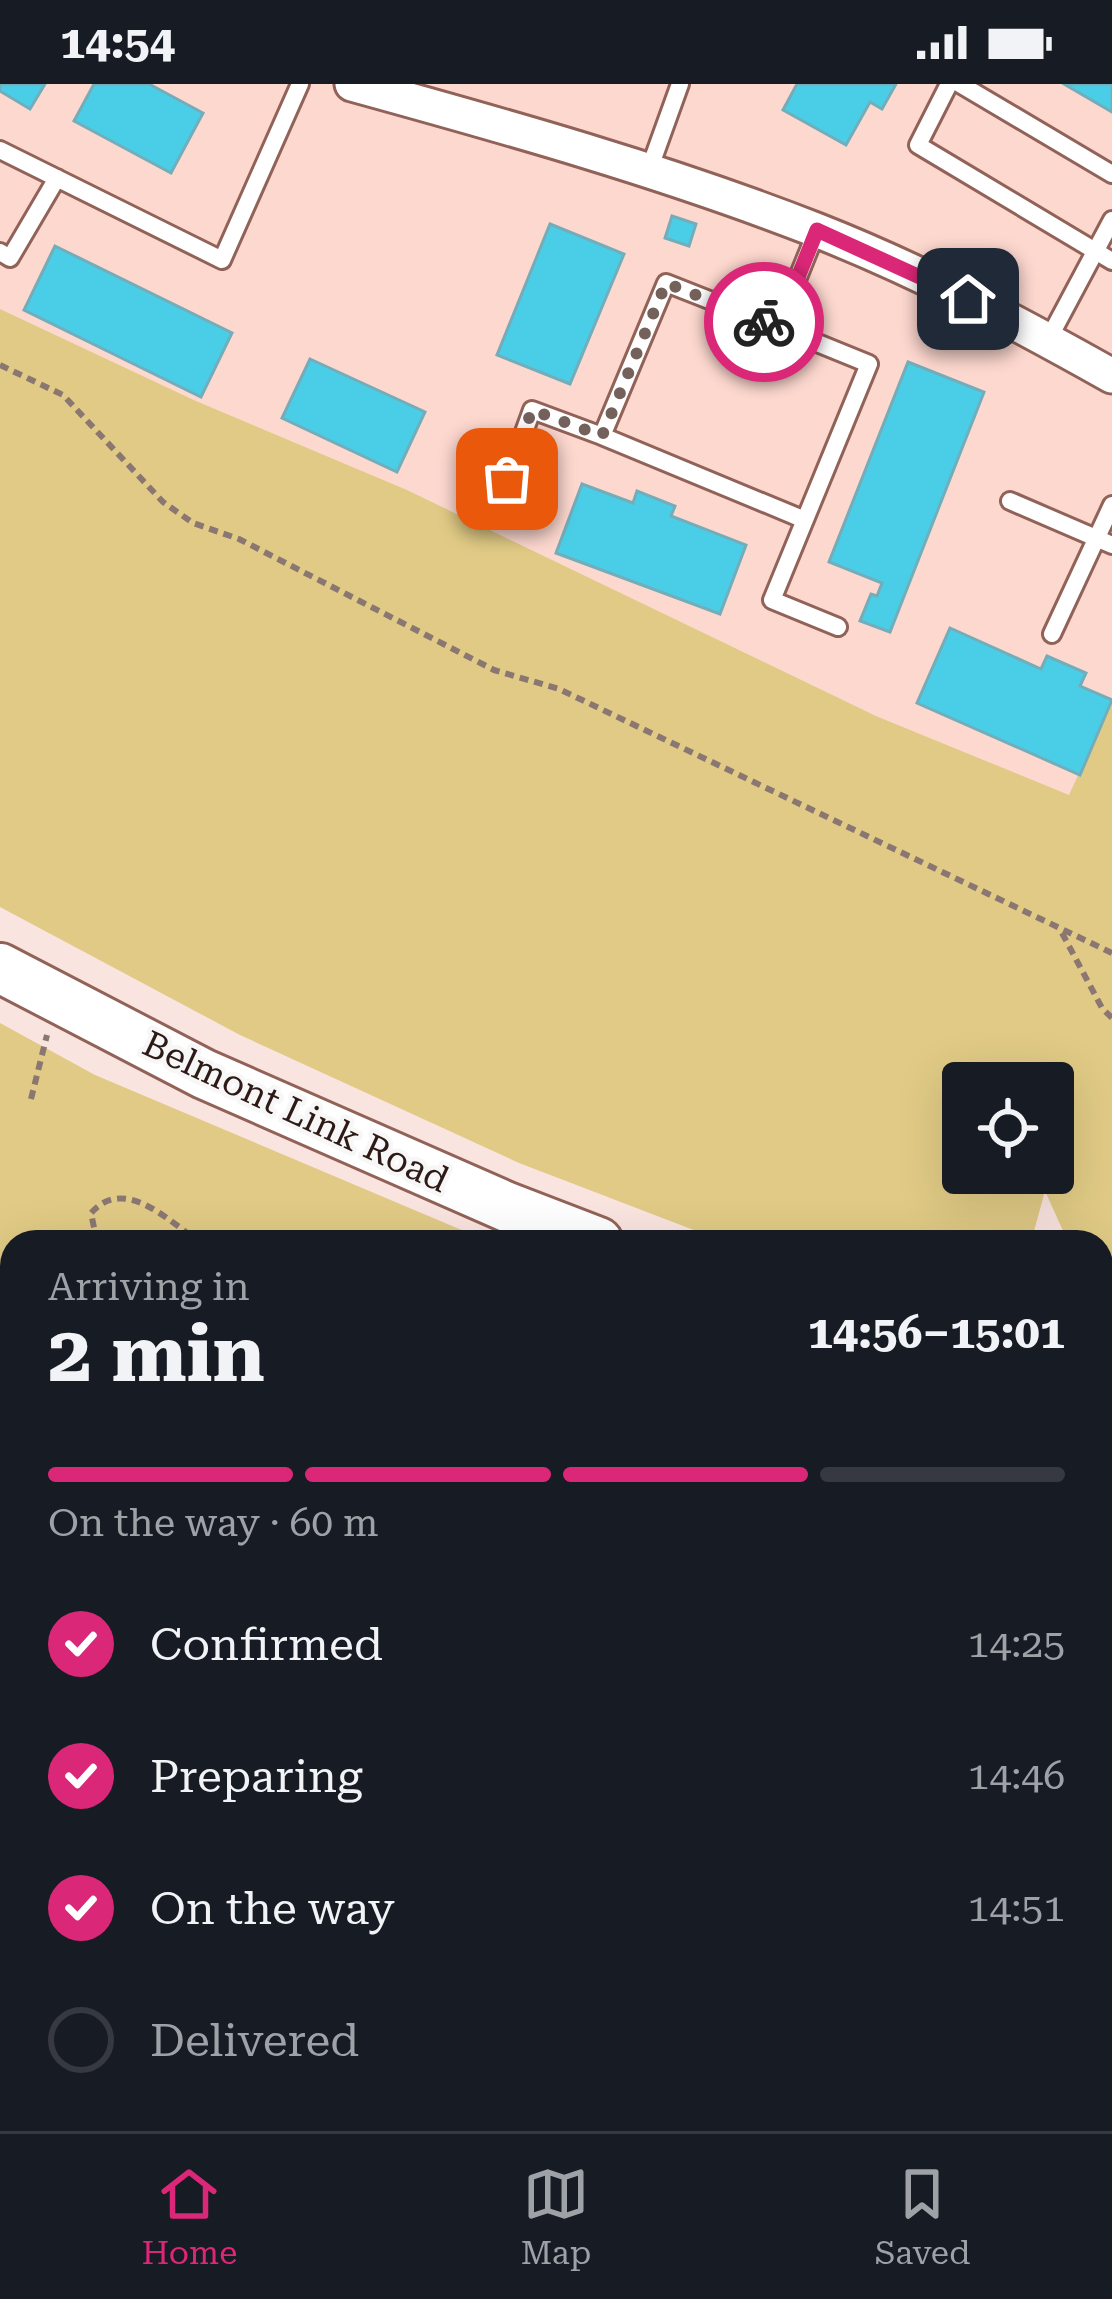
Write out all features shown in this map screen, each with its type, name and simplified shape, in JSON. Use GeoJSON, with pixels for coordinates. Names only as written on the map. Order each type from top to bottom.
{"type":"FeatureCollection","features":[{"type":"Feature","properties":{"kind":"street"},"geometry":{"type":"LineString","coordinates":[[352,84],[649,170],[817,230],[928,278],[1112,376]]}},
{"type":"Feature","properties":{"kind":"street","name":"Belmont Link Road"},"geometry":{"type":"LineString","coordinates":[[0,968],[204,1074],[566,1230]]}},
{"type":"Feature","properties":{"kind":"lane"},"geometry":{"type":"LineString","coordinates":[[0,150],[222,260],[300,84]]}},
{"type":"Feature","properties":{"kind":"lane"},"geometry":{"type":"LineString","coordinates":[[649,170],[678,84]]}},
{"type":"Feature","properties":{"kind":"lane"},"geometry":{"type":"LineString","coordinates":[[949,84],[918,146],[1112,261]]}},
{"type":"Feature","properties":{"kind":"lane"},"geometry":{"type":"LineString","coordinates":[[960,84],[1112,174]]}},
{"type":"Feature","properties":{"kind":"lane"},"geometry":{"type":"LineString","coordinates":[[0,252],[10,258],[57,178]]}},
{"type":"Feature","properties":{"kind":"lane"},"geometry":{"type":"LineString","coordinates":[[1048,340],[1112,220]]}},
{"type":"Feature","properties":{"kind":"lane"},"geometry":{"type":"LineString","coordinates":[[778,327],[817,230]]}},
{"type":"Feature","properties":{"kind":"lane"},"geometry":{"type":"LineString","coordinates":[[602,436],[666,283],[869,364],[772,600],[838,627]]}},
{"type":"Feature","properties":{"kind":"lane"},"geometry":{"type":"LineString","coordinates":[[507,479],[532,410],[805,520]]}},
{"type":"Feature","properties":{"kind":"lane"},"geometry":{"type":"LineString","coordinates":[[1010,500],[1104,542]]}},
{"type":"Feature","properties":{"kind":"lane"},"geometry":{"type":"LineString","coordinates":[[1052,634],[1104,542],[1112,505]]}},
{"type":"Feature","properties":{"kind":"path"},"geometry":{"type":"LineString","coordinates":[[0,365],[63,395],[163,502],[193,524],[238,539],[494,670],[559,689],[1112,953]]}},
{"type":"Feature","properties":{"kind":"path"},"geometry":{"type":"LineString","coordinates":[[1060,929],[1112,1018]]}},
{"type":"Feature","properties":{"kind":"path"},"geometry":{"type":"LineString","coordinates":[[31,1099],[54,996]]}},
{"type":"Feature","properties":{"kind":"path"},"geometry":{"type":"LineString","coordinates":[[94,1230],[91,1214],[101,1202],[119,1196],[143,1204],[182,1230]]}},
{"type":"Feature","properties":{"kind":"shaded area"},"geometry":{"type":"Polygon","coordinates":[[[0,84],[1112,84],[1112,813],[876,716],[407,490],[196,401],[0,309],[0,84]]]}},
{"type":"Feature","properties":{"kind":"shaded area"},"geometry":{"type":"Polygon","coordinates":[[[0,309],[196,401],[407,490],[876,716],[1069,795],[1112,702],[1112,1230],[1063,1230],[1046,1194],[1074,1194],[1074,1062],[942,1062],[942,1194],[1044,1194],[1034,1230],[694,1230],[519,1163],[240,1035],[0,907],[0,309]]]}},
{"type":"Feature","properties":{"kind":"shaded area"},"geometry":{"type":"Polygon","coordinates":[[[0,1023],[95,1075],[462,1230],[0,1230],[0,1023]]]}},
{"type":"Feature","properties":{"kind":"building"},"geometry":{"type":"Polygon","coordinates":[[[0,84],[45,84],[30,109],[0,91],[0,84]]]}},
{"type":"Feature","properties":{"kind":"building"},"geometry":{"type":"Polygon","coordinates":[[[94,84],[149,84],[203,113],[171,173],[74,121],[94,84]]]}},
{"type":"Feature","properties":{"kind":"building"},"geometry":{"type":"Polygon","coordinates":[[[797,84],[896,84],[882,109],[870,102],[846,145],[783,110],[797,84]]]}},
{"type":"Feature","properties":{"kind":"building"},"geometry":{"type":"Polygon","coordinates":[[[1064,84],[1112,84],[1112,112],[1064,84]]]}},
{"type":"Feature","properties":{"kind":"building"},"geometry":{"type":"Polygon","coordinates":[[[672,216],[696,224],[689,246],[665,238],[672,216]]]}},
{"type":"Feature","properties":{"kind":"building"},"geometry":{"type":"Polygon","coordinates":[[[550,224],[624,254],[570,384],[497,355],[550,224]]]}},
{"type":"Feature","properties":{"kind":"building"},"geometry":{"type":"Polygon","coordinates":[[[55,246],[232,333],[201,397],[24,310],[55,246]]]}},
{"type":"Feature","properties":{"kind":"building"},"geometry":{"type":"Polygon","coordinates":[[[310,359],[425,412],[397,472],[282,418],[310,359]]]}},
{"type":"Feature","properties":{"kind":"building"},"geometry":{"type":"Polygon","coordinates":[[[908,362],[984,392],[890,632],[860,621],[871,594],[877,596],[882,583],[829,562],[908,362]]]}},
{"type":"Feature","properties":{"kind":"building"},"geometry":{"type":"Polygon","coordinates":[[[582,484],[633,503],[637,491],[675,506],[671,516],[746,545],[720,614],[556,553],[582,484]]]}},
{"type":"Feature","properties":{"kind":"building"},"geometry":{"type":"Polygon","coordinates":[[[950,628],[1041,669],[1047,656],[1086,673],[1080,686],[1112,700],[1080,775],[917,703],[950,628]]]}},
{"type":"Feature","properties":{"kind":"way so far"},"geometry":{"type":"LineString","coordinates":[[507,479],[532,410],[602,436],[666,283],[764,322]]}},
{"type":"Feature","properties":{"kind":"route"},"geometry":{"type":"LineString","coordinates":[[764,322],[778,327],[817,230],[968,299]]}}]}
